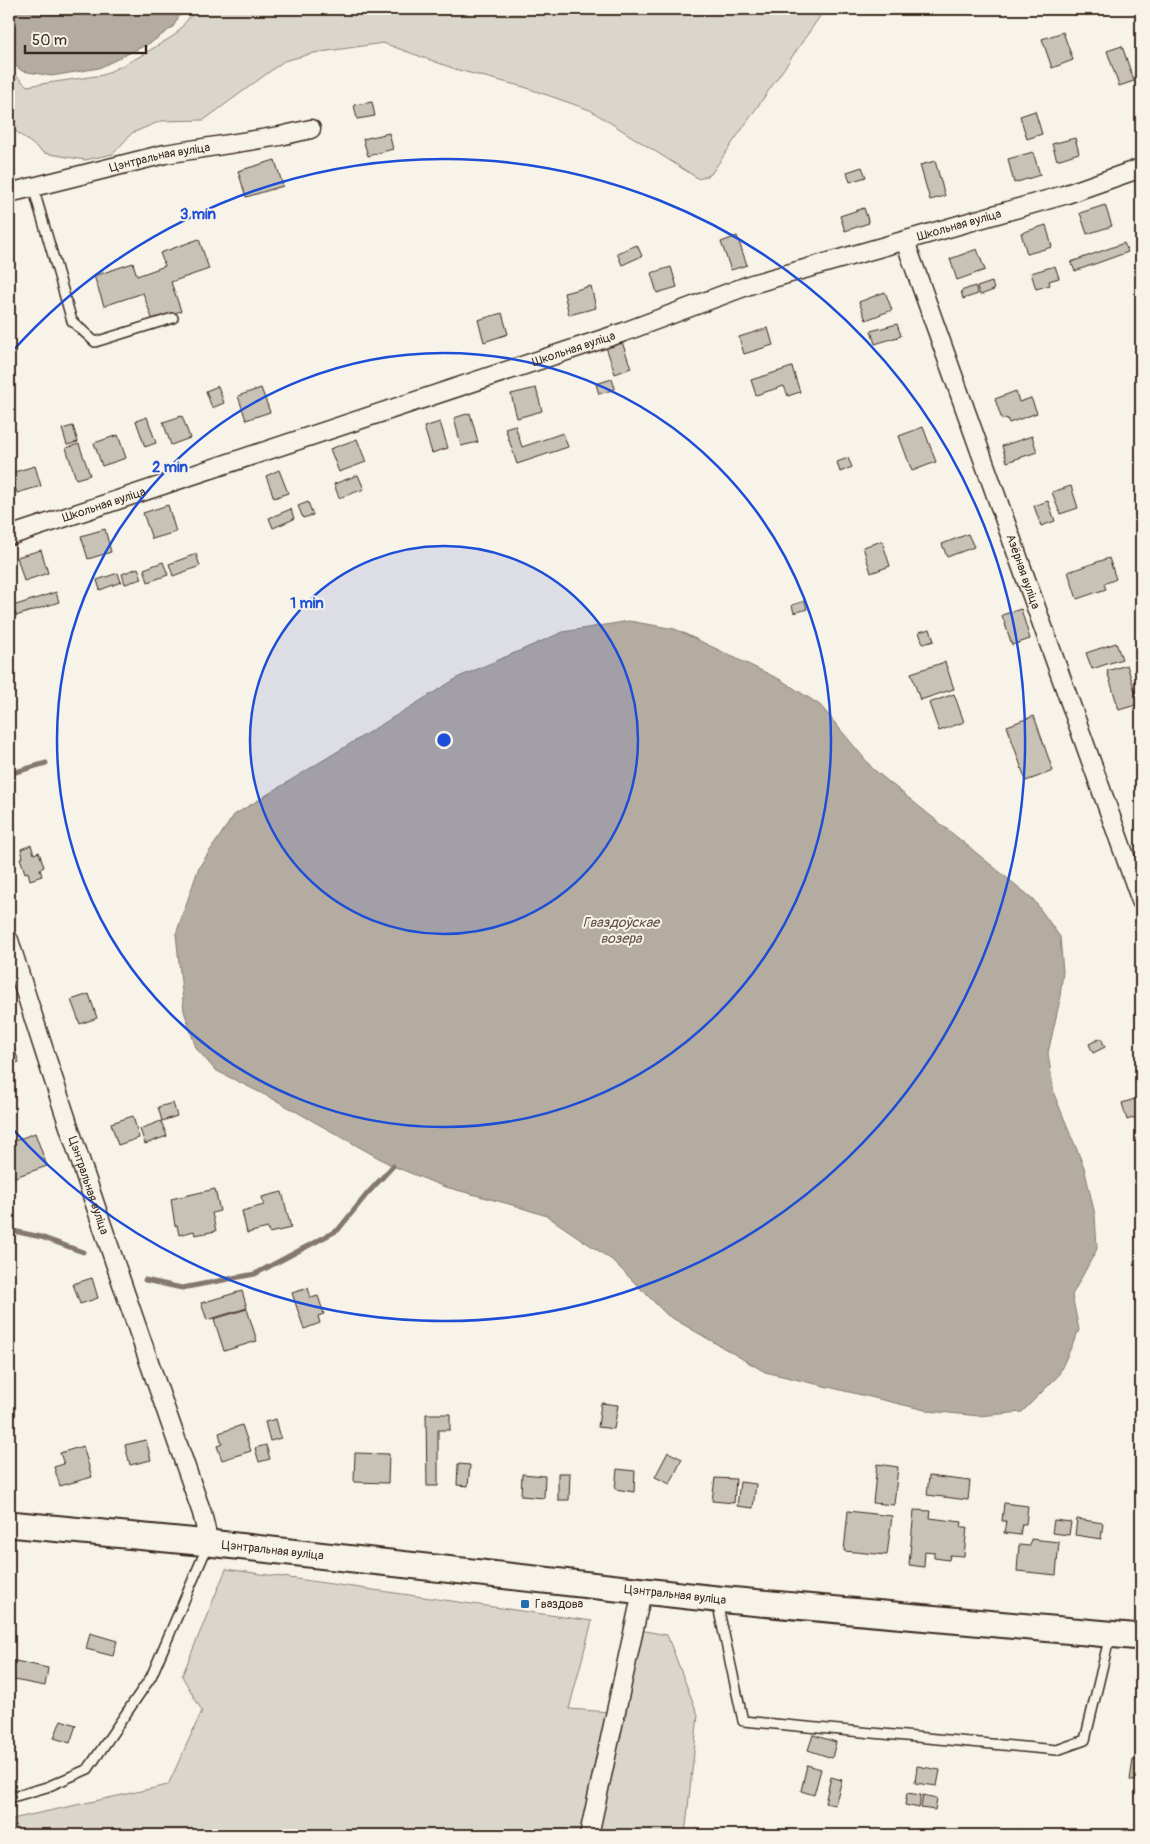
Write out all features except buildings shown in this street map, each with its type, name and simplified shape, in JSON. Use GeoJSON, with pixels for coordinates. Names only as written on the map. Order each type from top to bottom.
{"type":"FeatureCollection","features":[{"type":"Feature","properties":{"kind":"street","name":"Цэнтральная вуліца"},"geometry":{"type":"LineString","coordinates":[[9,193],[165,154],[280,136],[312,129]]}},
{"type":"Feature","properties":{"kind":"street","name":"Школьная вуліца"},"geometry":{"type":"LineString","coordinates":[[9,536],[624,332],[752,284],[1064,194],[1141,168]]}},
{"type":"Feature","properties":{"kind":"street","name":"Азёрная вуліца"},"geometry":{"type":"LineString","coordinates":[[905,241],[1141,901]]}},
{"type":"Feature","properties":{"kind":"street","name":"Цэнтральная вуліца"},"geometry":{"type":"LineString","coordinates":[[9,940],[46,1060],[202,1513],[209,1543]]}},
{"type":"Feature","properties":{"kind":"street","name":"Цэнтральная вуліца"},"geometry":{"type":"LineString","coordinates":[[9,1524],[209,1543],[642,1592],[1141,1636]]}},
{"type":"Feature","properties":{"kind":"street"},"geometry":{"type":"LineString","coordinates":[[589,1835],[642,1592]]}},
{"type":"Feature","properties":{"kind":"lane"},"geometry":{"type":"LineString","coordinates":[[33,187],[72,321],[95,342],[173,318]]}},
{"type":"Feature","properties":{"kind":"lane"},"geometry":{"type":"LineString","coordinates":[[9,1798],[47,1787],[88,1769],[151,1677],[209,1543]]}},
{"type":"Feature","properties":{"kind":"lane"},"geometry":{"type":"LineString","coordinates":[[716,1599],[743,1721],[1057,1750],[1085,1740],[1110,1634]]}},
{"type":"Feature","properties":{"kind":"shaded area"},"geometry":{"type":"Polygon","coordinates":[[[196,9],[825,9],[711,174],[699,179],[590,110],[524,87],[458,70],[383,43],[314,53],[284,61],[204,120],[161,121],[132,133],[113,154],[85,160],[44,153],[9,126],[9,69],[27,86],[103,75],[137,58],[175,35],[196,9]]]}},
{"type":"Feature","properties":{"kind":"shaded area"},"geometry":{"type":"Polygon","coordinates":[[[226,1569],[592,1621],[569,1709],[609,1712],[634,1629],[667,1635],[698,1715],[685,1835],[14,1835],[12,1819],[168,1785],[202,1711],[182,1676],[226,1569]]]}},
{"type":"Feature","properties":{"kind":"water"},"geometry":{"type":"Polygon","coordinates":[[[9,9],[183,9],[173,27],[152,42],[99,68],[52,76],[22,71],[9,61],[9,9]]]}},
{"type":"Feature","properties":{"kind":"water","name":"Гваздоўскае возера"},"geometry":{"type":"Polygon","coordinates":[[[629,621],[675,629],[781,680],[820,705],[873,769],[1033,899],[1060,937],[1063,972],[1059,1004],[1048,1053],[1054,1094],[1084,1167],[1095,1215],[1097,1249],[1072,1295],[1079,1330],[1058,1376],[1022,1412],[979,1416],[929,1411],[765,1372],[667,1315],[612,1260],[547,1216],[442,1186],[393,1166],[279,1102],[215,1070],[196,1048],[184,1011],[176,934],[199,867],[234,815],[459,677],[563,632],[629,621]]]}},
{"type":"Feature","properties":{"kind":"waterway"},"geometry":{"type":"LineString","coordinates":[[9,774],[46,763]]}},
{"type":"Feature","properties":{"kind":"waterway"},"geometry":{"type":"LineString","coordinates":[[145,1280],[182,1288],[255,1274],[338,1230],[393,1166]]}},
{"type":"Feature","properties":{"kind":"waterway"},"geometry":{"type":"LineString","coordinates":[[9,1230],[41,1237],[83,1252]]}},
{"type":"Feature","properties":{"kind":"place","name":"Гваздова"},"geometry":{"type":"Point","coordinates":[525,1604]}}]}
